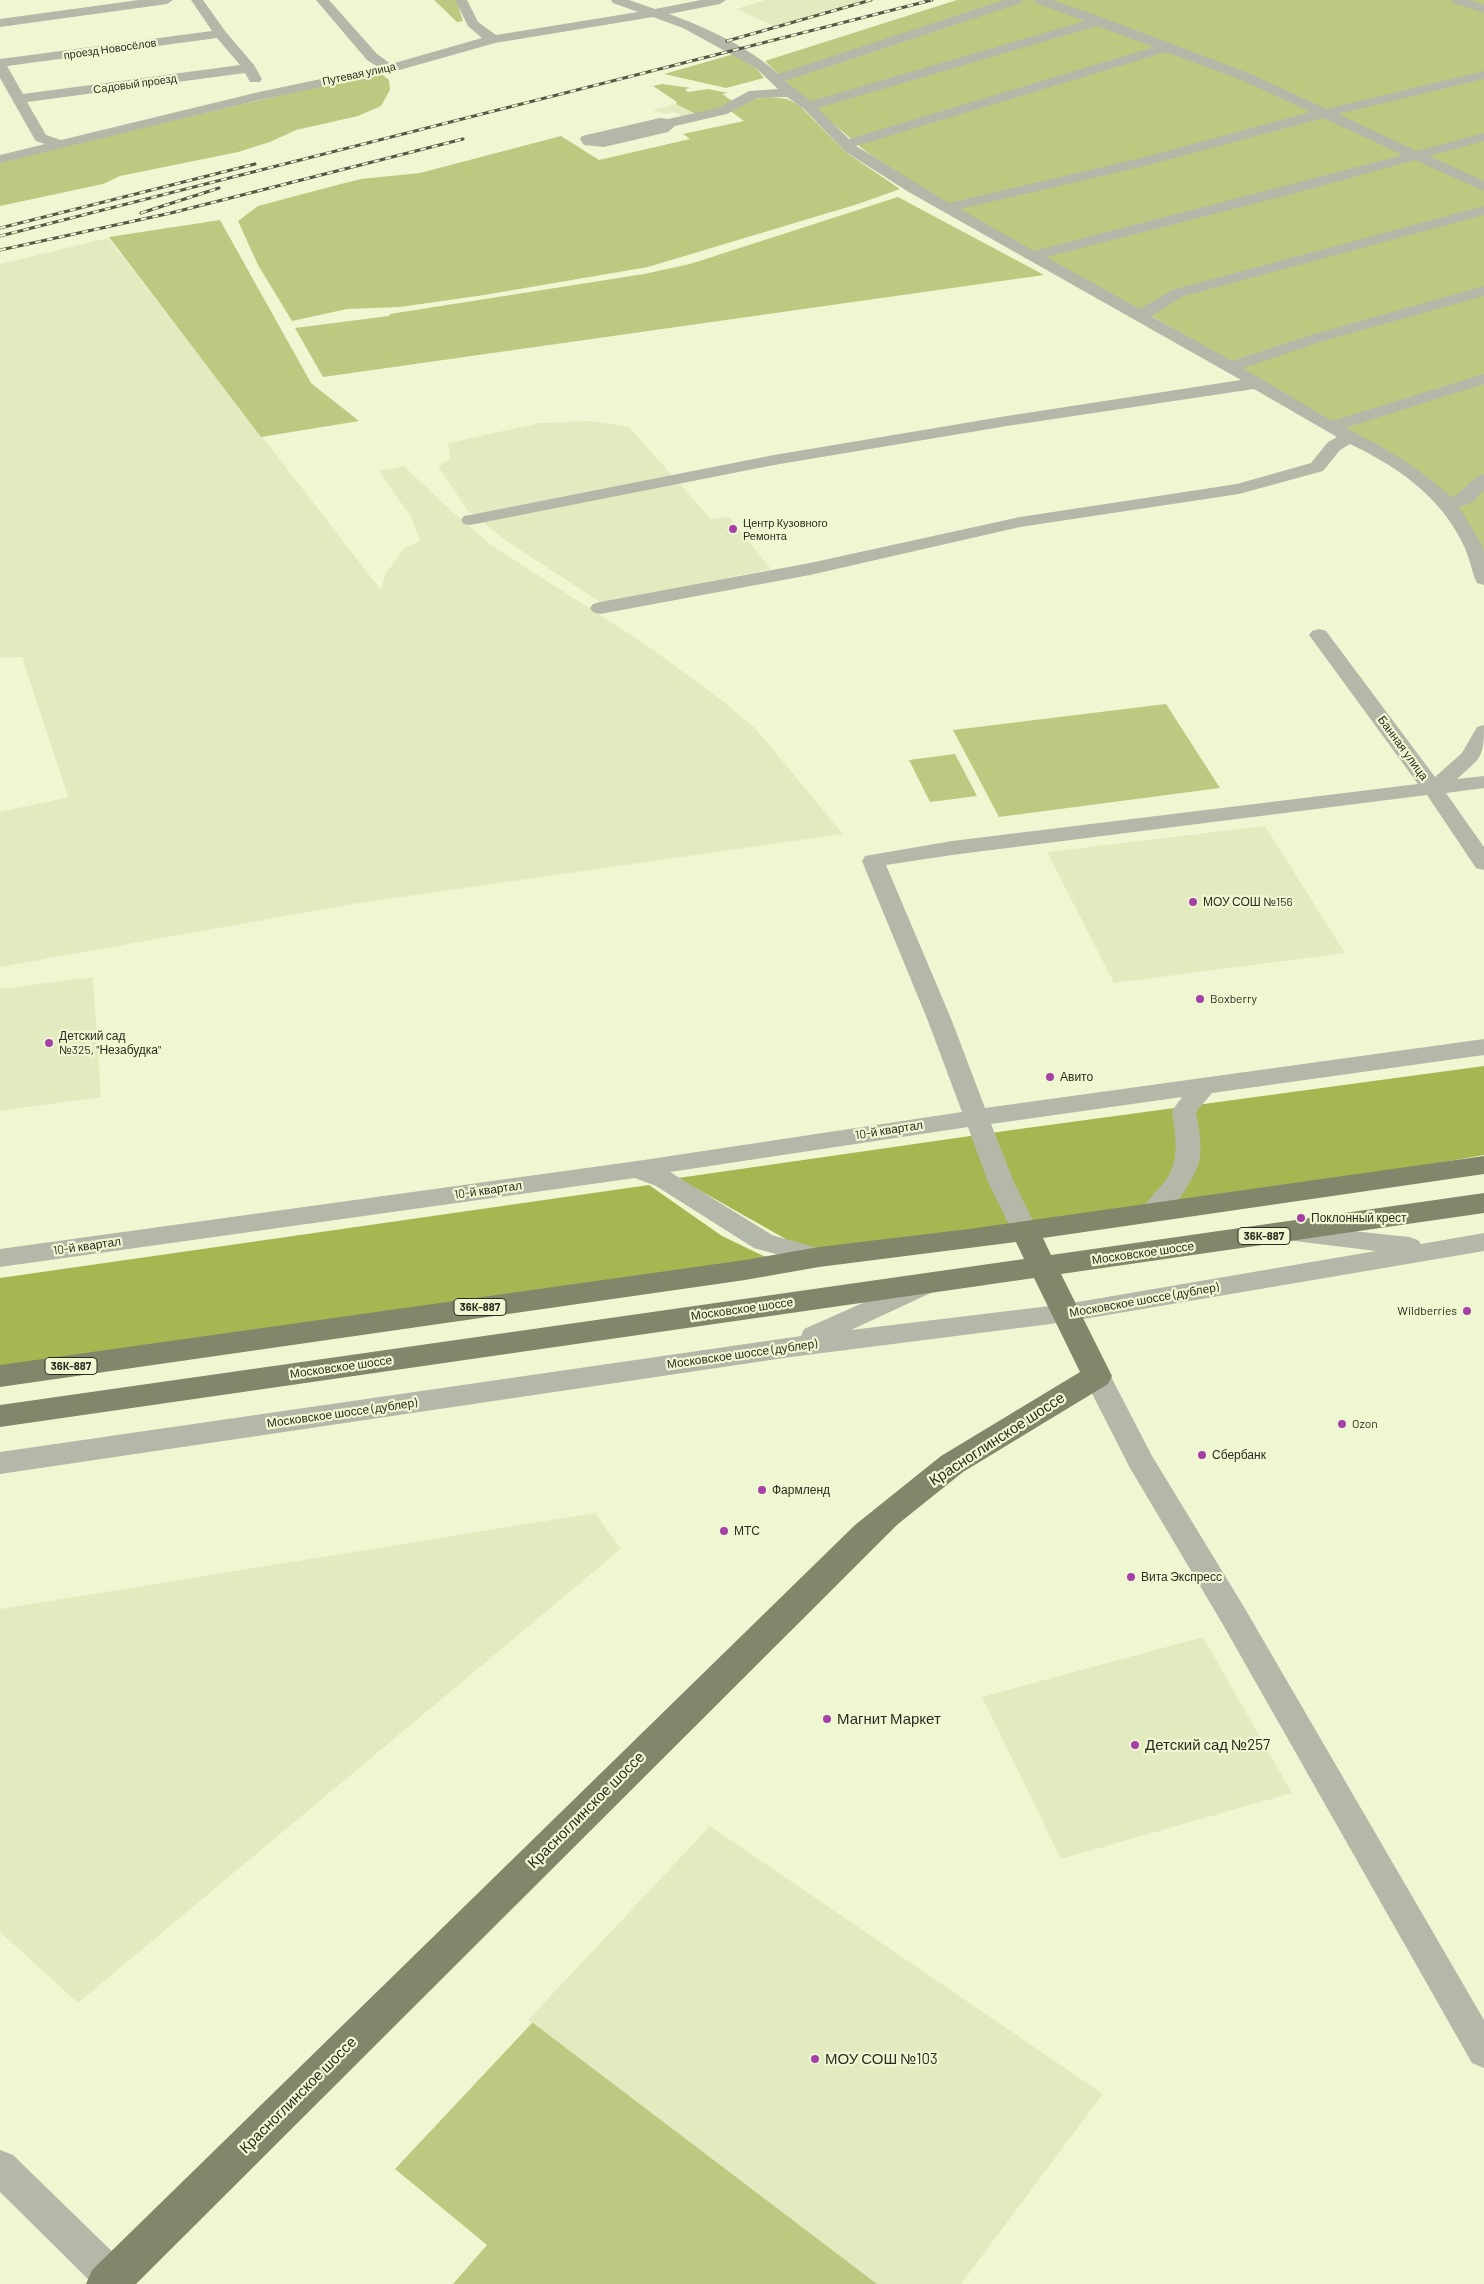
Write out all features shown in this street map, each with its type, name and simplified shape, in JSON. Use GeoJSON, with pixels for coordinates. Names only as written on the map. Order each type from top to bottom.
{"type":"FeatureCollection","features":[{"type":"Feature","properties":{"kind":"main road","name":"36К-887"},"geometry":{"type":"LineString","coordinates":[[0,1376],[745,1270],[818,1256],[969,1240],[1484,1165]]}},
{"type":"Feature","properties":{"kind":"main road","name":"Московское шоссе"},"geometry":{"type":"LineString","coordinates":[[0,1416],[614,1326],[1287,1233],[1484,1203]]}},
{"type":"Feature","properties":{"kind":"main road"},"geometry":{"type":"LineString","coordinates":[[1025,1231],[1097,1376]]}},
{"type":"Feature","properties":{"kind":"main road","name":"Красноглинское шоссе"},"geometry":{"type":"LineString","coordinates":[[110,2281],[886,1515],[952,1464],[1097,1376]]}},
{"type":"Feature","properties":{"kind":"street"},"geometry":{"type":"LineString","coordinates":[[0,23],[167,0]]}},
{"type":"Feature","properties":{"kind":"street"},"geometry":{"type":"LineString","coordinates":[[196,0],[220,34],[250,68],[260,96]]}},
{"type":"Feature","properties":{"kind":"street"},"geometry":{"type":"LineString","coordinates":[[322,0],[372,57],[389,68]]}},
{"type":"Feature","properties":{"kind":"street"},"geometry":{"type":"LineString","coordinates":[[461,0],[472,25],[484,35],[494,39]]}},
{"type":"Feature","properties":{"kind":"street"},"geometry":{"type":"LineString","coordinates":[[617,0],[688,25],[761,65],[774,80],[809,106],[858,154],[945,208],[1230,366],[1330,427],[1381,452],[1423,481],[1448,504],[1472,543],[1484,579]]}},
{"type":"Feature","properties":{"kind":"street","name":"Путевая улица"},"geometry":{"type":"LineString","coordinates":[[0,159],[260,96],[389,68],[494,39],[655,13],[720,0]]}},
{"type":"Feature","properties":{"kind":"street"},"geometry":{"type":"LineString","coordinates":[[774,80],[1017,0]]}},
{"type":"Feature","properties":{"kind":"street"},"geometry":{"type":"LineString","coordinates":[[1040,0],[1246,78],[1325,112],[1484,187]]}},
{"type":"Feature","properties":{"kind":"street"},"geometry":{"type":"LineString","coordinates":[[1457,0],[1484,8]]}},
{"type":"Feature","properties":{"kind":"street"},"geometry":{"type":"LineString","coordinates":[[809,106],[1099,21]]}},
{"type":"Feature","properties":{"kind":"street","name":"проезд Новосёлов"},"geometry":{"type":"LineString","coordinates":[[0,65],[220,34]]}},
{"type":"Feature","properties":{"kind":"street"},"geometry":{"type":"LineString","coordinates":[[847,144],[1168,48]]}},
{"type":"Feature","properties":{"kind":"street"},"geometry":{"type":"LineString","coordinates":[[0,65],[41,138],[60,144]]}},
{"type":"Feature","properties":{"kind":"street","name":"Садовый проезд"},"geometry":{"type":"LineString","coordinates":[[20,99],[250,68]]}},
{"type":"Feature","properties":{"kind":"street"},"geometry":{"type":"LineString","coordinates":[[945,208],[1140,163],[1325,112],[1484,75]]}},
{"type":"Feature","properties":{"kind":"street"},"geometry":{"type":"LineString","coordinates":[[668,123],[722,111],[754,94],[790,93]]}},
{"type":"Feature","properties":{"kind":"street"},"geometry":{"type":"LineString","coordinates":[[1031,256],[1291,190],[1484,138]]}},
{"type":"Feature","properties":{"kind":"street"},"geometry":{"type":"LineString","coordinates":[[1140,316],[1178,293],[1484,210]]}},
{"type":"Feature","properties":{"kind":"street"},"geometry":{"type":"LineString","coordinates":[[1230,366],[1317,338],[1484,291]]}},
{"type":"Feature","properties":{"kind":"street"},"geometry":{"type":"LineString","coordinates":[[1330,427],[1484,379]]}},
{"type":"Feature","properties":{"kind":"street"},"geometry":{"type":"LineString","coordinates":[[470,520],[774,460],[1007,421],[1257,383]]}},
{"type":"Feature","properties":{"kind":"street"},"geometry":{"type":"LineString","coordinates":[[600,608],[810,569],[1020,522],[1239,490],[1317,466],[1334,446],[1349,437]]}},
{"type":"Feature","properties":{"kind":"street"},"geometry":{"type":"LineString","coordinates":[[1448,504],[1467,498],[1484,479]]}},
{"type":"Feature","properties":{"kind":"street","name":"Банная улица"},"geometry":{"type":"LineString","coordinates":[[1319,635],[1433,789],[1484,863]]}},
{"type":"Feature","properties":{"kind":"street"},"geometry":{"type":"LineString","coordinates":[[1433,789],[1470,756],[1484,732]]}},
{"type":"Feature","properties":{"kind":"street"},"geometry":{"type":"LineString","coordinates":[[1025,1231],[1001,1182],[940,1021],[873,861],[952,848],[1484,782]]}},
{"type":"Feature","properties":{"kind":"street","name":"10-й квартал"},"geometry":{"type":"LineString","coordinates":[[0,1258],[637,1169],[976,1117],[1484,1047]]}},
{"type":"Feature","properties":{"kind":"street"},"geometry":{"type":"LineString","coordinates":[[1153,1212],[1185,1174],[1190,1152],[1184,1111],[1204,1086]]}},
{"type":"Feature","properties":{"kind":"street"},"geometry":{"type":"LineString","coordinates":[[637,1169],[665,1180],[763,1242],[818,1256]]}},
{"type":"Feature","properties":{"kind":"street"},"geometry":{"type":"LineString","coordinates":[[1287,1233],[1439,1249]]}},
{"type":"Feature","properties":{"kind":"street","name":"Московское шоссе (дублер)"},"geometry":{"type":"LineString","coordinates":[[0,1463],[791,1347],[1066,1313],[1484,1242]]}},
{"type":"Feature","properties":{"kind":"street"},"geometry":{"type":"LineString","coordinates":[[791,1347],[926,1284]]}},
{"type":"Feature","properties":{"kind":"street"},"geometry":{"type":"LineString","coordinates":[[1097,1376],[1144,1468],[1237,1623],[1484,2052]]}},
{"type":"Feature","properties":{"kind":"street"},"geometry":{"type":"LineString","coordinates":[[0,2167],[110,2281]]}},
{"type":"Feature","properties":{"kind":"shaded area"},"geometry":{"type":"Polygon","coordinates":[[[765,0],[875,0],[778,28],[736,9],[765,0]]]}},
{"type":"Feature","properties":{"kind":"shaded area"},"geometry":{"type":"Polygon","coordinates":[[[676,104],[695,113],[682,116],[674,112],[667,114],[652,110],[676,104]]]}},
{"type":"Feature","properties":{"kind":"shaded area"},"geometry":{"type":"Polygon","coordinates":[[[108,238],[381,590],[385,575],[404,548],[420,541],[411,517],[379,471],[404,466],[491,545],[648,646],[724,702],[755,728],[843,834],[353,904],[0,967],[0,812],[68,797],[22,657],[0,658],[0,264],[108,238]]]}},
{"type":"Feature","properties":{"kind":"shaded area"},"geometry":{"type":"Polygon","coordinates":[[[591,421],[629,427],[711,519],[729,517],[771,569],[603,604],[508,542],[468,511],[438,466],[450,459],[448,443],[540,423],[591,421]]]}},
{"type":"Feature","properties":{"kind":"shaded area","name":"МОУ СОШ №156"},"geometry":{"type":"Polygon","coordinates":[[[1265,826],[1345,953],[1114,983],[1047,852],[1265,826]]]}},
{"type":"Feature","properties":{"kind":"shaded area","name":"Детский сад №325, \"Незабудка\""},"geometry":{"type":"Polygon","coordinates":[[[93,977],[101,1097],[0,1111],[0,989],[93,977]]]}},
{"type":"Feature","properties":{"kind":"shaded area"},"geometry":{"type":"Polygon","coordinates":[[[595,1513],[621,1549],[78,2003],[0,1932],[0,1609],[595,1513]]]}},
{"type":"Feature","properties":{"kind":"shaded area","name":"Детский сад №257"},"geometry":{"type":"Polygon","coordinates":[[[1203,1637],[1292,1793],[1061,1859],[982,1697],[1203,1637]]]}},
{"type":"Feature","properties":{"kind":"shaded area","name":"МОУ СОШ №103"},"geometry":{"type":"Polygon","coordinates":[[[710,1826],[1103,2094],[961,2284],[877,2284],[528,2020],[710,1826]]]}},
{"type":"Feature","properties":{"kind":"green space"},"geometry":{"type":"Polygon","coordinates":[[[434,0],[456,0],[463,21],[457,22],[434,0]]]}},
{"type":"Feature","properties":{"kind":"green space"},"geometry":{"type":"Polygon","coordinates":[[[957,0],[1484,0],[1484,566],[1455,502],[1265,382],[1150,315],[953,207],[889,168],[864,150],[797,92],[765,61],[957,0]]]}},
{"type":"Feature","properties":{"kind":"green space"},"geometry":{"type":"Polygon","coordinates":[[[734,54],[752,63],[764,78],[726,88],[664,74],[734,54]]]}},
{"type":"Feature","properties":{"kind":"green space"},"geometry":{"type":"Polygon","coordinates":[[[379,72],[389,80],[390,90],[381,106],[358,116],[296,130],[270,142],[238,152],[120,176],[103,184],[0,206],[0,161],[379,72]]]}},
{"type":"Feature","properties":{"kind":"green space"},"geometry":{"type":"Polygon","coordinates":[[[662,84],[691,88],[685,89],[688,92],[708,89],[728,93],[722,94],[734,102],[715,110],[696,114],[676,104],[677,102],[653,86],[662,84]]]}},
{"type":"Feature","properties":{"kind":"green space"},"geometry":{"type":"Polygon","coordinates":[[[768,97],[787,99],[799,105],[847,153],[900,189],[858,204],[648,267],[484,295],[400,307],[347,309],[292,321],[258,265],[238,221],[258,206],[337,185],[361,179],[420,173],[561,136],[599,160],[690,139],[683,134],[744,121],[729,110],[753,99],[768,97]]]}},
{"type":"Feature","properties":{"kind":"green space"},"geometry":{"type":"Polygon","coordinates":[[[898,197],[1044,275],[323,377],[295,328],[389,316],[390,314],[644,274],[690,264],[898,197]]]}},
{"type":"Feature","properties":{"kind":"green space"},"geometry":{"type":"Polygon","coordinates":[[[220,220],[311,383],[359,421],[261,437],[109,237],[220,220]]]}},
{"type":"Feature","properties":{"kind":"green space"},"geometry":{"type":"Polygon","coordinates":[[[1166,704],[1220,788],[999,817],[953,730],[1166,704]]]}},
{"type":"Feature","properties":{"kind":"green space"},"geometry":{"type":"Polygon","coordinates":[[[955,754],[977,796],[930,802],[909,760],[955,754]]]}},
{"type":"Feature","properties":{"kind":"green space"},"geometry":{"type":"Polygon","coordinates":[[[1484,1066],[1484,1155],[1153,1212],[838,1254],[791,1242],[678,1178],[1012,1130],[1484,1066]]]}},
{"type":"Feature","properties":{"kind":"green space"},"geometry":{"type":"Polygon","coordinates":[[[649,1185],[722,1236],[780,1264],[0,1377],[0,1278],[649,1185]]]}},
{"type":"Feature","properties":{"kind":"green space"},"geometry":{"type":"Polygon","coordinates":[[[532,2023],[877,2284],[453,2284],[487,2245],[395,2169],[532,2023]]]}},
{"type":"Feature","properties":{"kind":"railway"},"geometry":{"type":"LineString","coordinates":[[727,41],[871,0]]}},
{"type":"Feature","properties":{"kind":"railway"},"geometry":{"type":"LineString","coordinates":[[0,236],[932,0]]}},
{"type":"Feature","properties":{"kind":"railway"},"geometry":{"type":"LineString","coordinates":[[0,250],[171,213],[463,139]]}},
{"type":"Feature","properties":{"kind":"railway"},"geometry":{"type":"LineString","coordinates":[[0,228],[255,164]]}},
{"type":"Feature","properties":{"kind":"railway"},"geometry":{"type":"LineString","coordinates":[[141,213],[219,188]]}},
{"type":"Feature","properties":{"kind":"place","name":"Центр Кузовного Ремонта"},"geometry":{"type":"Point","coordinates":[733,529]}},
{"type":"Feature","properties":{"kind":"place","name":"МОУ СОШ №156"},"geometry":{"type":"Point","coordinates":[1193,902]}},
{"type":"Feature","properties":{"kind":"place","name":"Boxberry"},"geometry":{"type":"Point","coordinates":[1200,999]}},
{"type":"Feature","properties":{"kind":"place","name":"Детский сад №325, \"Незабудка\""},"geometry":{"type":"Point","coordinates":[49,1043]}},
{"type":"Feature","properties":{"kind":"place","name":"Авито"},"geometry":{"type":"Point","coordinates":[1050,1077]}},
{"type":"Feature","properties":{"kind":"place","name":"Поклонный крест"},"geometry":{"type":"Point","coordinates":[1301,1218]}},
{"type":"Feature","properties":{"kind":"place","name":"Wildberries"},"geometry":{"type":"Point","coordinates":[1467,1311]}},
{"type":"Feature","properties":{"kind":"place","name":"Ozon"},"geometry":{"type":"Point","coordinates":[1342,1424]}},
{"type":"Feature","properties":{"kind":"place","name":"Сбербанк"},"geometry":{"type":"Point","coordinates":[1202,1455]}},
{"type":"Feature","properties":{"kind":"place","name":"Фармленд"},"geometry":{"type":"Point","coordinates":[762,1490]}},
{"type":"Feature","properties":{"kind":"place","name":"МТС"},"geometry":{"type":"Point","coordinates":[724,1531]}},
{"type":"Feature","properties":{"kind":"place","name":"Вита Экспресс"},"geometry":{"type":"Point","coordinates":[1131,1577]}},
{"type":"Feature","properties":{"kind":"place","name":"Магнит Маркет"},"geometry":{"type":"Point","coordinates":[827,1719]}},
{"type":"Feature","properties":{"kind":"place","name":"Детский сад №257"},"geometry":{"type":"Point","coordinates":[1135,1745]}},
{"type":"Feature","properties":{"kind":"place","name":"МОУ СОШ №103"},"geometry":{"type":"Point","coordinates":[815,2059]}}]}
